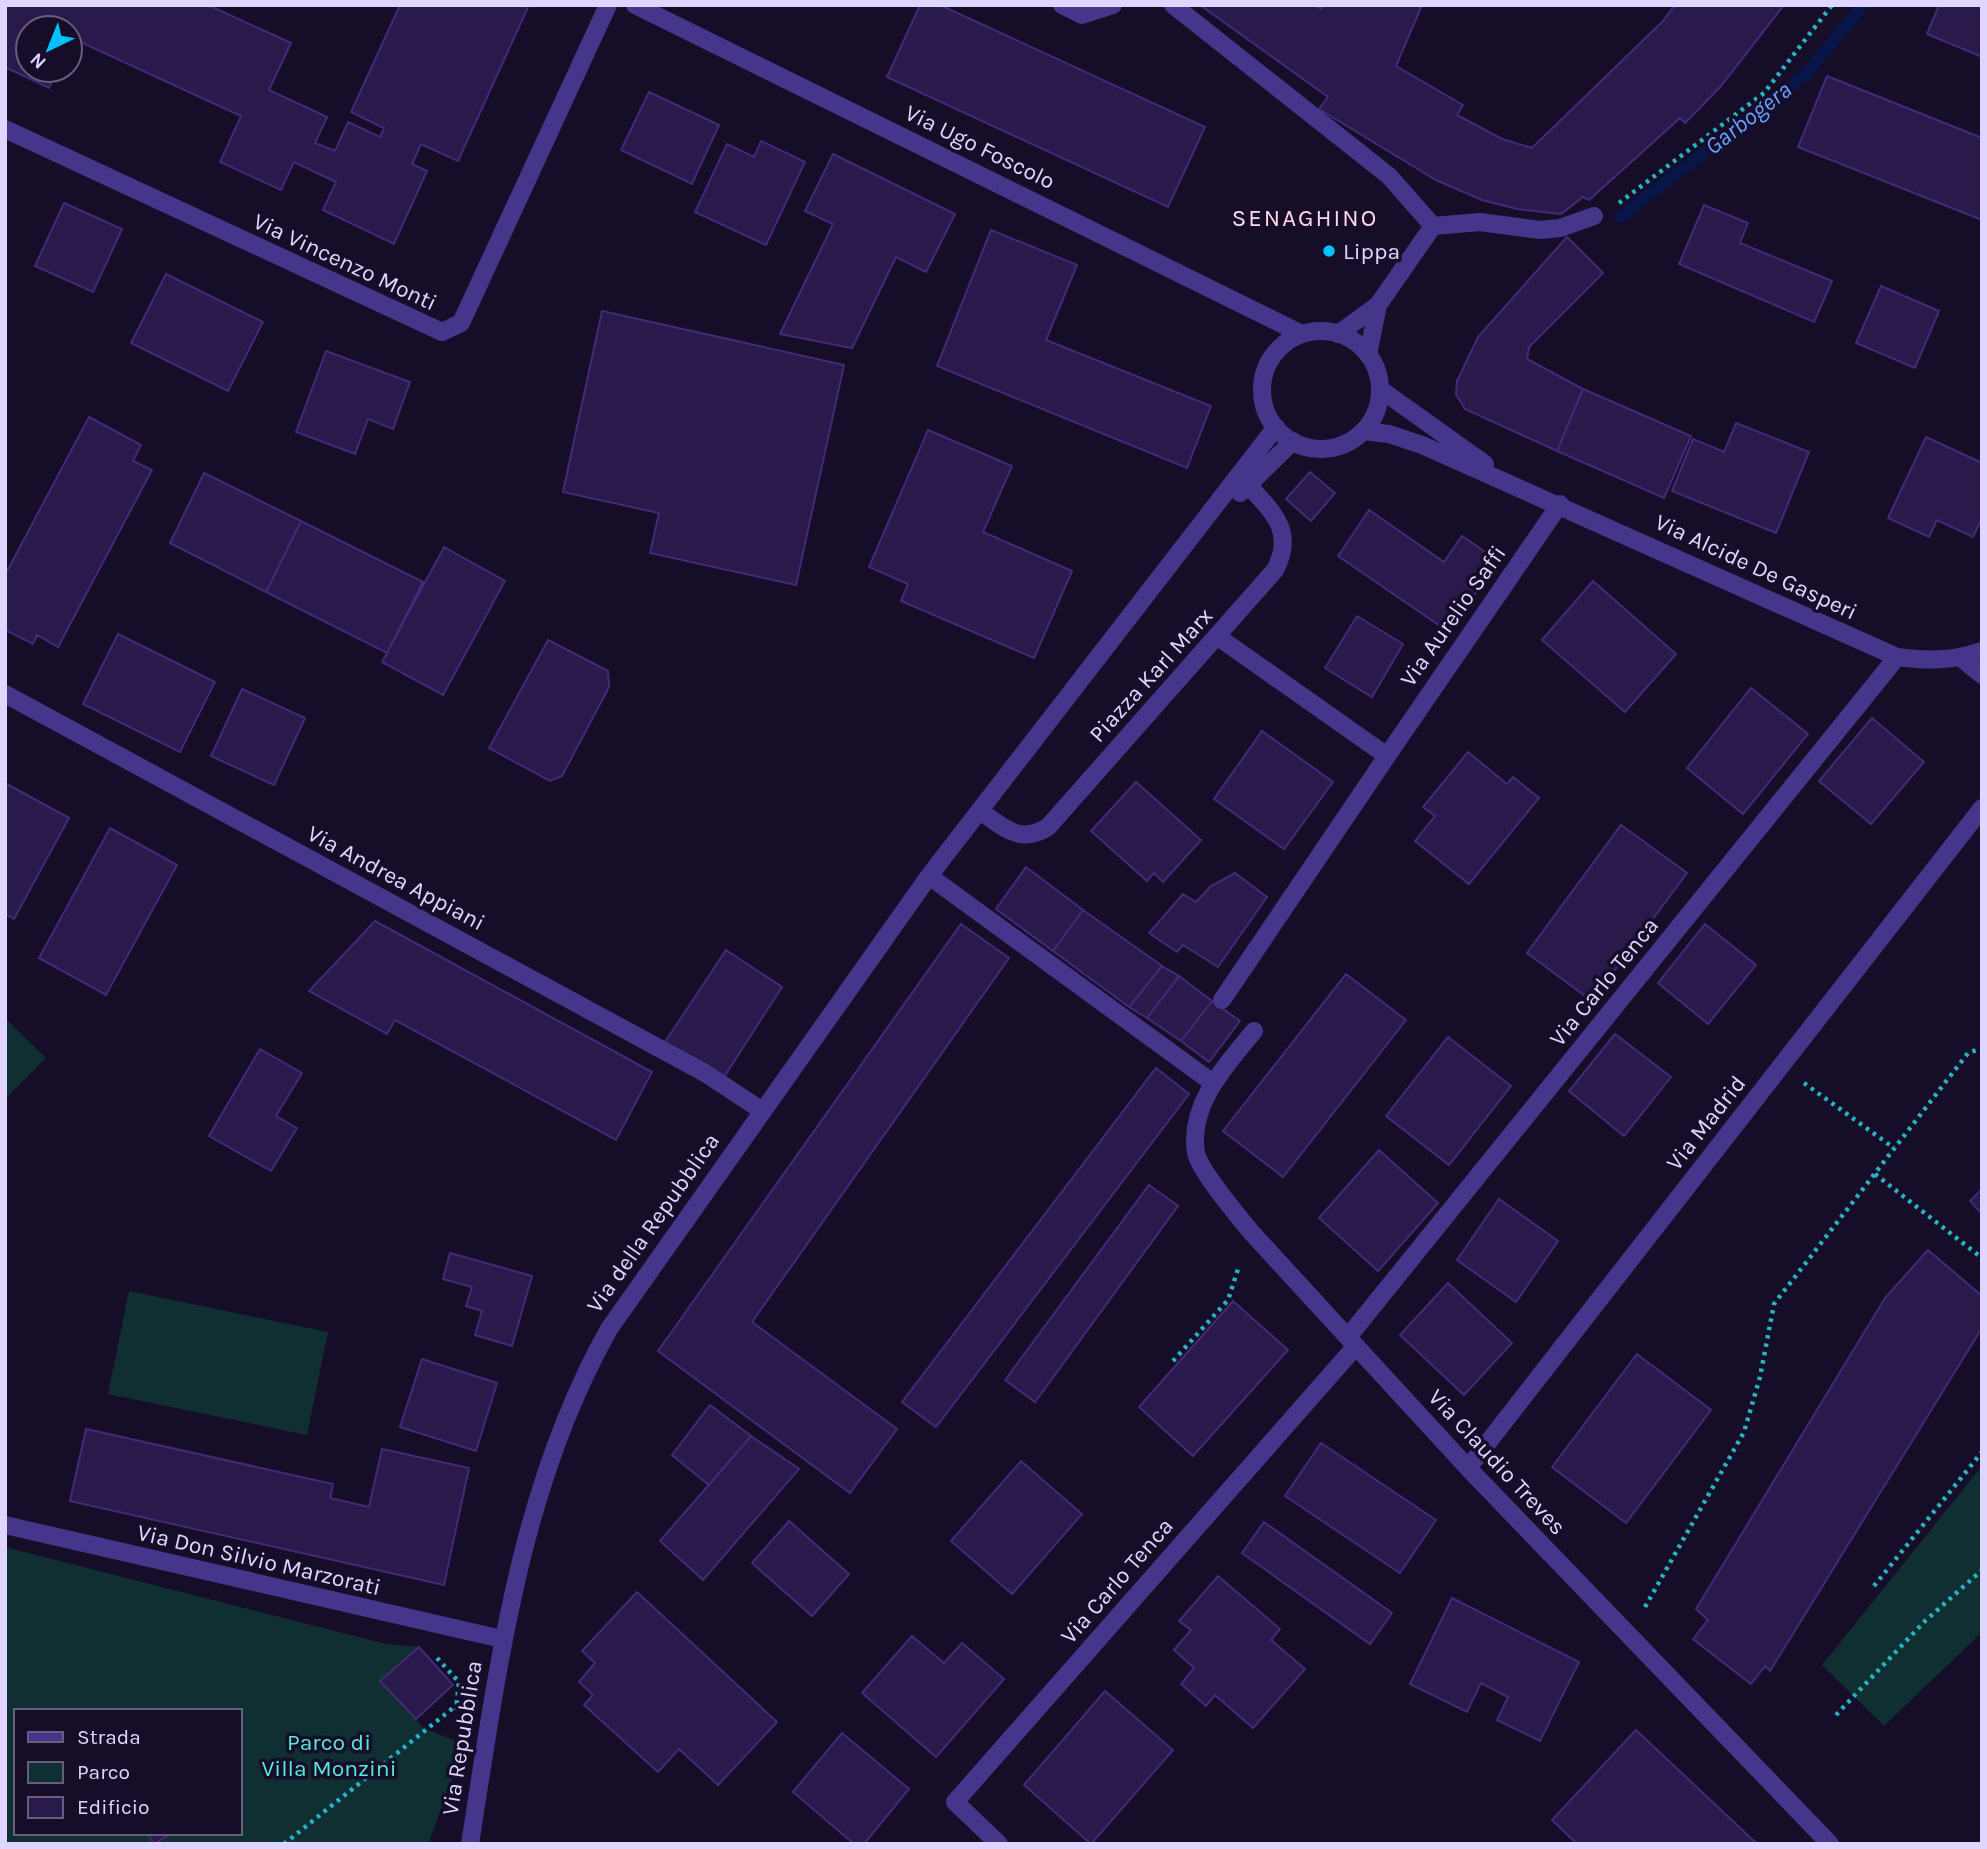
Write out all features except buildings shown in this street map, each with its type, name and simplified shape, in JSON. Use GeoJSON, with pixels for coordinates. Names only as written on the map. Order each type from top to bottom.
{"type":"FeatureCollection","features":[{"type":"Feature","properties":{"kind":"street","name":"Via Vincenzo Monti"},"geometry":{"type":"LineString","coordinates":[[5,129],[433,331],[442,332],[461,323],[608,5]]}},
{"type":"Feature","properties":{"kind":"street","name":"Via Ugo Foscolo"},"geometry":{"type":"LineString","coordinates":[[635,5],[1302,334]]}},
{"type":"Feature","properties":{"kind":"street"},"geometry":{"type":"LineString","coordinates":[[1062,5],[1082,15],[1113,5]]}},
{"type":"Feature","properties":{"kind":"street"},"geometry":{"type":"LineString","coordinates":[[1173,5],[1389,176],[1433,226]]}},
{"type":"Feature","properties":{"kind":"street"},"geometry":{"type":"LineString","coordinates":[[1433,226],[1480,222],[1540,230],[1560,228],[1594,216]]}},
{"type":"Feature","properties":{"kind":"street"},"geometry":{"type":"LineString","coordinates":[[1338,334],[1378,305],[1433,226]]}},
{"type":"Feature","properties":{"kind":"street"},"geometry":{"type":"LineString","coordinates":[[1368,355],[1378,305]]}},
{"type":"Feature","properties":{"kind":"street"},"geometry":{"type":"LineString","coordinates":[[1321,331],[1338,334],[1355,341],[1368,355],[1377,371],[1380,389],[1375,412],[1363,431],[1348,442],[1330,448],[1310,448],[1293,441],[1276,427],[1266,411],[1262,392],[1264,373],[1272,356],[1285,343],[1302,334],[1321,331]]}},
{"type":"Feature","properties":{"kind":"street","name":"Via Alcide De Gasperi"},"geometry":{"type":"LineString","coordinates":[[1380,389],[1516,486]]}},
{"type":"Feature","properties":{"kind":"street","name":"Piazza Karl Marx"},"geometry":{"type":"LineString","coordinates":[[929,876],[1276,427]]}},
{"type":"Feature","properties":{"kind":"street","name":"Via Alcide De Gasperi"},"geometry":{"type":"LineString","coordinates":[[1363,431],[1390,434],[1422,445],[1560,504],[1897,657],[1928,662],[1961,658],[1982,651]]}},
{"type":"Feature","properties":{"kind":"street","name":"Piazza Karl Marx"},"geometry":{"type":"LineString","coordinates":[[1184,548],[1293,441]]}},
{"type":"Feature","properties":{"kind":"street","name":"Piazza Karl Marx"},"geometry":{"type":"LineString","coordinates":[[980,811],[1022,835],[1035,835],[1048,827],[1275,570],[1283,555],[1282,529],[1272,511],[1248,485]]}},
{"type":"Feature","properties":{"kind":"street","name":"Via Aurelio Saffi"},"geometry":{"type":"LineString","coordinates":[[1222,1000],[1560,504]]}},
{"type":"Feature","properties":{"kind":"street"},"geometry":{"type":"LineString","coordinates":[[1218,637],[1387,756]]}},
{"type":"Feature","properties":{"kind":"street","name":"Via Carlo Tenca"},"geometry":{"type":"LineString","coordinates":[[999,1844],[955,1802],[1352,1342],[1897,657]]}},
{"type":"Feature","properties":{"kind":"street"},"geometry":{"type":"LineString","coordinates":[[1961,658],[1982,676]]}},
{"type":"Feature","properties":{"kind":"street","name":"Via Andrea Appiani"},"geometry":{"type":"LineString","coordinates":[[5,694],[705,1073],[761,1110]]}},
{"type":"Feature","properties":{"kind":"street","name":"Via Madrid"},"geometry":{"type":"LineString","coordinates":[[1468,1468],[1982,808]]}},
{"type":"Feature","properties":{"kind":"street"},"geometry":{"type":"LineString","coordinates":[[929,876],[1213,1083]]}},
{"type":"Feature","properties":{"kind":"street","name":"Via della Repubblica"},"geometry":{"type":"LineString","coordinates":[[502,1639],[525,1537],[580,1381],[609,1329],[761,1110],[929,876]]}},
{"type":"Feature","properties":{"kind":"street","name":"Via Claudio Treves"},"geometry":{"type":"LineString","coordinates":[[1254,1031],[1213,1083],[1196,1122],[1196,1155],[1251,1232],[1352,1342],[1468,1468],[1830,1844]]}},
{"type":"Feature","properties":{"kind":"street","name":"Via Don Silvio Marzorati"},"geometry":{"type":"LineString","coordinates":[[5,1525],[502,1639]]}},
{"type":"Feature","properties":{"kind":"street","name":"Via Repubblica"},"geometry":{"type":"LineString","coordinates":[[470,1844],[502,1639]]}},
{"type":"Feature","properties":{"kind":"path"},"geometry":{"type":"LineString","coordinates":[[1594,216],[1615,206],[1764,93],[1832,5]]}},
{"type":"Feature","properties":{"kind":"path"},"geometry":{"type":"LineString","coordinates":[[1629,1636],[1744,1432],[1760,1377],[1774,1304],[1968,1053],[1982,1048]]}},
{"type":"Feature","properties":{"kind":"path"},"geometry":{"type":"LineString","coordinates":[[1782,1067],[1894,1148]]}},
{"type":"Feature","properties":{"kind":"path"},"geometry":{"type":"LineString","coordinates":[[1875,1174],[1982,1258]]}},
{"type":"Feature","properties":{"kind":"path"},"geometry":{"type":"LineString","coordinates":[[1173,1361],[1228,1300],[1251,1232]]}},
{"type":"Feature","properties":{"kind":"path"},"geometry":{"type":"LineString","coordinates":[[1874,1586],[1982,1451]]}},
{"type":"Feature","properties":{"kind":"path"},"geometry":{"type":"LineString","coordinates":[[1836,1715],[1924,1622],[1982,1570]]}},
{"type":"Feature","properties":{"kind":"path"},"geometry":{"type":"LineString","coordinates":[[429,1648],[459,1682],[454,1730],[486,1739]]}},
{"type":"Feature","properties":{"kind":"path"},"geometry":{"type":"LineString","coordinates":[[284,1844],[457,1704],[491,1710]]}},
{"type":"Feature","properties":{"kind":"green space"},"geometry":{"type":"Polygon","coordinates":[[[5,1018],[46,1058],[5,1099],[5,1018]]]}},
{"type":"Feature","properties":{"kind":"green space"},"geometry":{"type":"Polygon","coordinates":[[[129,1291],[328,1332],[307,1435],[108,1394],[129,1291]]]}},
{"type":"Feature","properties":{"kind":"green space"},"geometry":{"type":"Polygon","coordinates":[[[1982,1466],[1982,1632],[1884,1726],[1822,1665],[1982,1466]]]}},
{"type":"Feature","properties":{"kind":"green space","name":"Parco di Villa Monzini"},"geometry":{"type":"Polygon","coordinates":[[[5,1547],[386,1644],[419,1647],[380,1682],[424,1728],[465,1745],[428,1844],[5,1844],[5,1547]]]}},
{"type":"Feature","properties":{"kind":"waterway","name":"Garbogera"},"geometry":{"type":"LineString","coordinates":[[1620,217],[1806,74],[1863,5]]}},
{"type":"Feature","properties":{"kind":"place","name":"Lippa"},"geometry":{"type":"Point","coordinates":[1329,251]}},
{"type":"Feature","properties":{"kind":"district","name":"SENAGHINO"},"geometry":{"type":"Point","coordinates":[1305,218]}}]}
